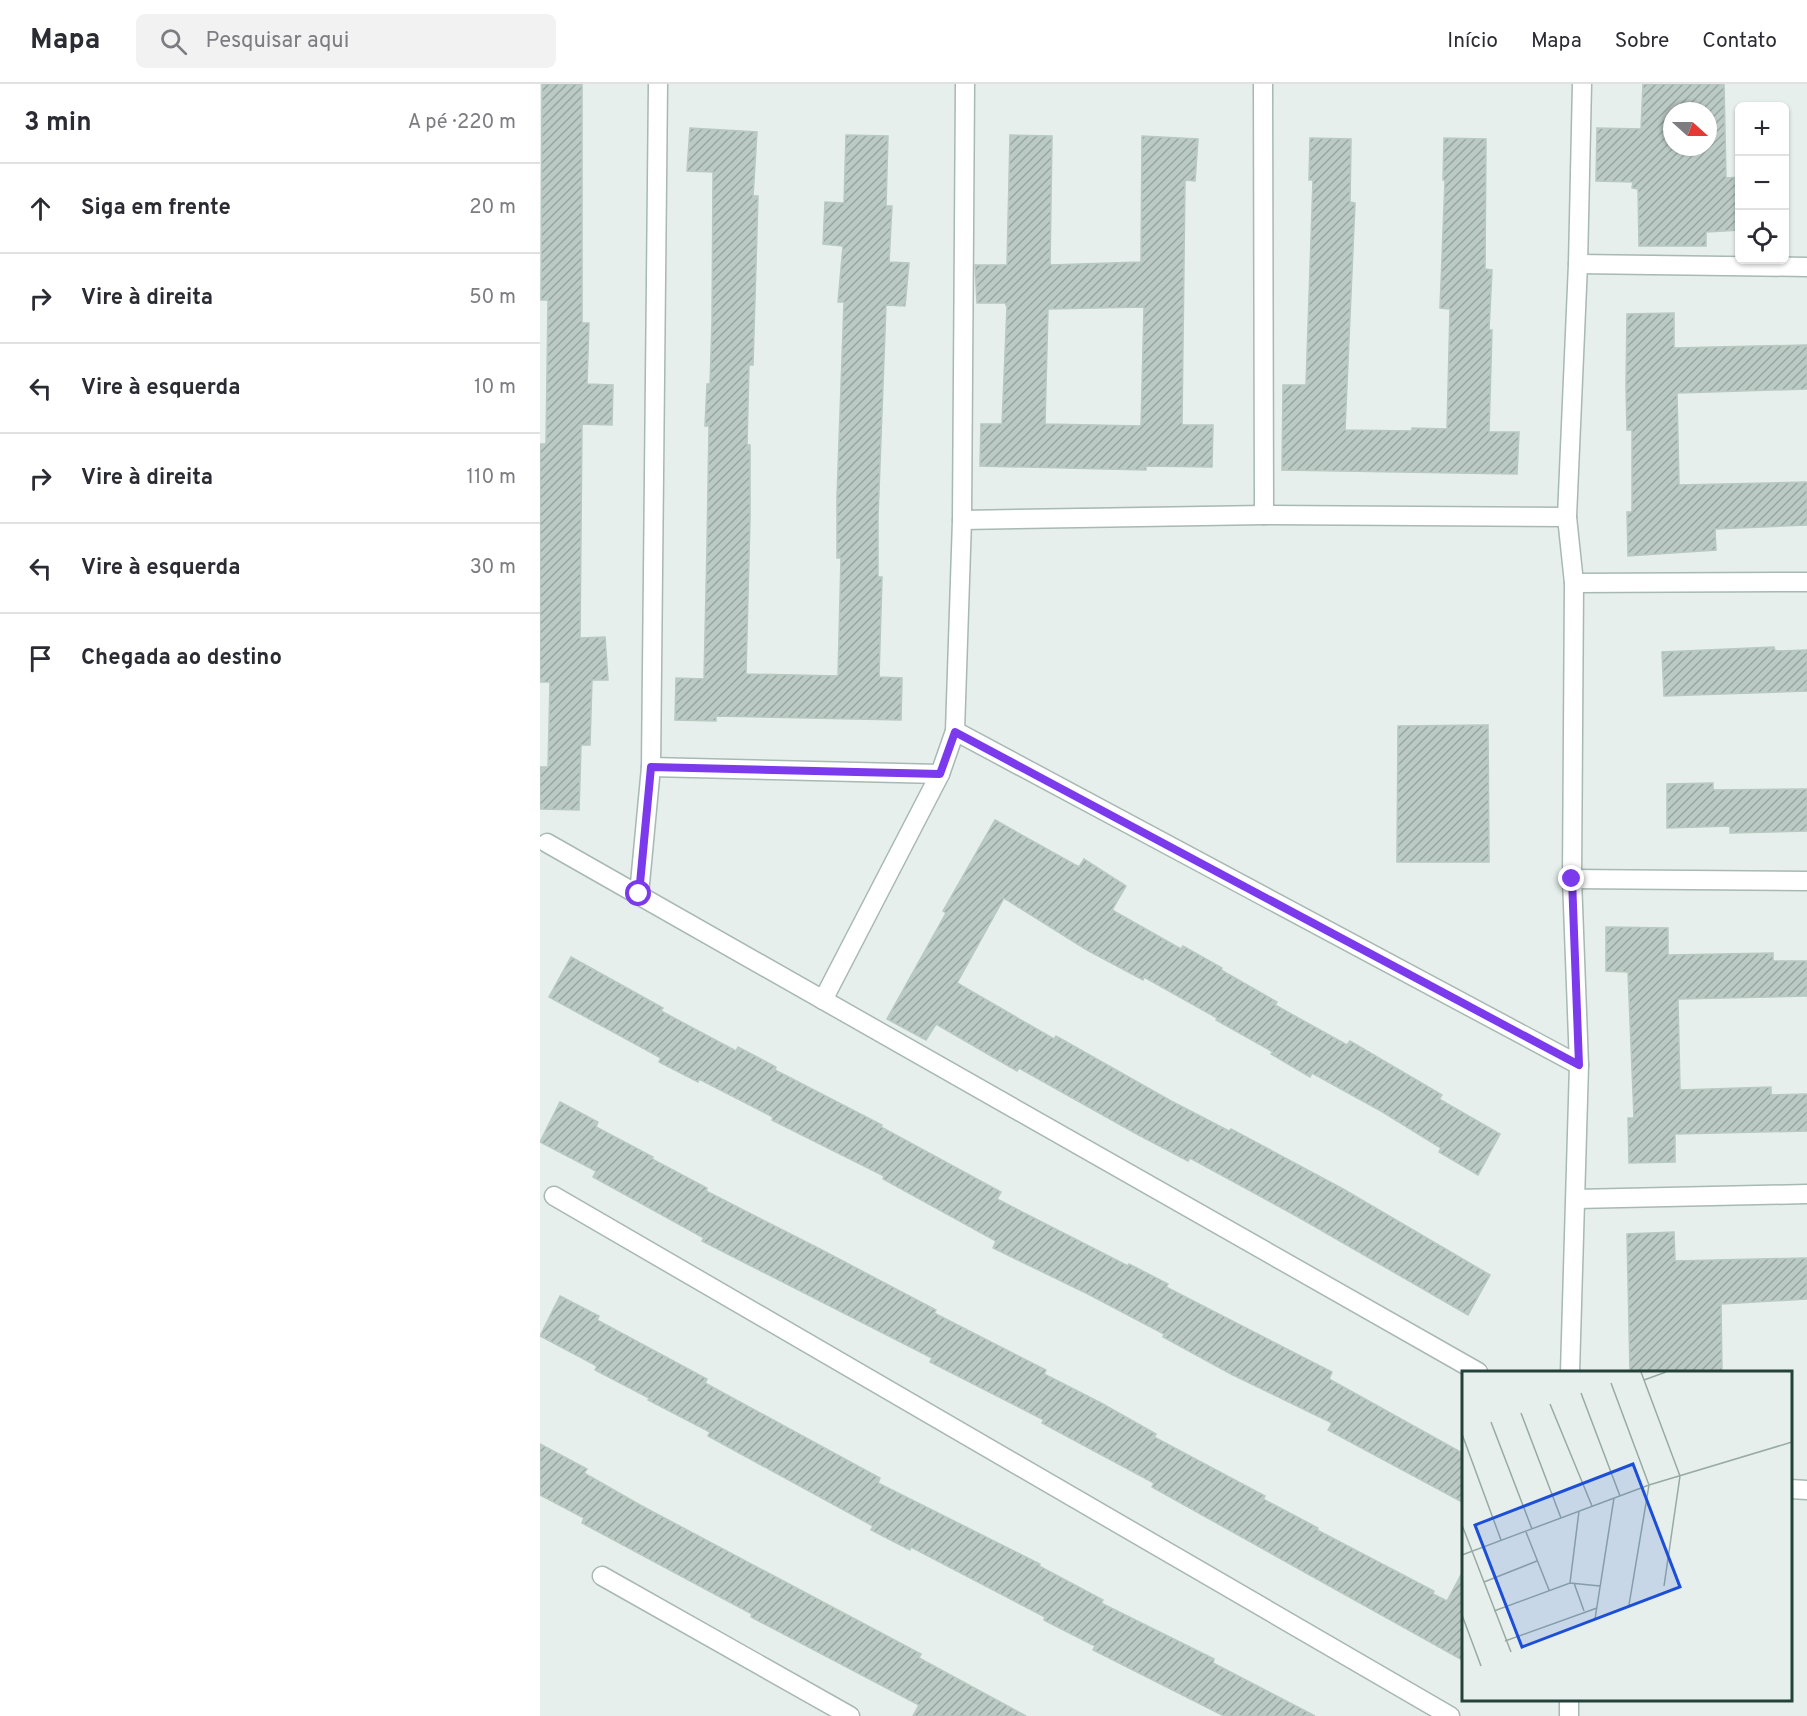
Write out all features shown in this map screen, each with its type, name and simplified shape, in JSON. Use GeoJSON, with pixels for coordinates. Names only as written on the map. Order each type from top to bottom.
{"type":"FeatureCollection","features":[{"type":"Feature","properties":{"kind":"street"},"geometry":{"type":"LineString","coordinates":[[639,894],[651,767],[658,84]]}},
{"type":"Feature","properties":{"kind":"street"},"geometry":{"type":"LineString","coordinates":[[823,1000],[940,774],[955,732],[963,520],[965,84]]}},
{"type":"Feature","properties":{"kind":"street"},"geometry":{"type":"LineString","coordinates":[[1263,84],[1264,514]]}},
{"type":"Feature","properties":{"kind":"street"},"geometry":{"type":"LineString","coordinates":[[1570,1371],[1579,1065],[1572,879],[1574,583],[1567,517],[1578,264],[1582,84]]}},
{"type":"Feature","properties":{"kind":"street"},"geometry":{"type":"LineString","coordinates":[[1578,264],[1807,267]]}},
{"type":"Feature","properties":{"kind":"street"},"geometry":{"type":"LineString","coordinates":[[963,520],[1264,514],[1567,517]]}},
{"type":"Feature","properties":{"kind":"street"},"geometry":{"type":"LineString","coordinates":[[1574,583],[1807,582]]}},
{"type":"Feature","properties":{"kind":"street"},"geometry":{"type":"LineString","coordinates":[[955,732],[1579,1065]]}},
{"type":"Feature","properties":{"kind":"street"},"geometry":{"type":"LineString","coordinates":[[651,767],[940,774]]}},
{"type":"Feature","properties":{"kind":"street"},"geometry":{"type":"LineString","coordinates":[[547,843],[1476,1371]]}},
{"type":"Feature","properties":{"kind":"street"},"geometry":{"type":"LineString","coordinates":[[1572,879],[1807,881]]}},
{"type":"Feature","properties":{"kind":"street"},"geometry":{"type":"LineString","coordinates":[[1576,1199],[1807,1194]]}},
{"type":"Feature","properties":{"kind":"street"},"geometry":{"type":"LineString","coordinates":[[554,1196],[1450,1716]]}},
{"type":"Feature","properties":{"kind":"street"},"geometry":{"type":"LineString","coordinates":[[602,1576],[850,1716]]}},
{"type":"Feature","properties":{"kind":"building"},"geometry":{"type":"Polygon","coordinates":[[[542,84],[582,84],[582,323],[589,323],[587,384],[613,385],[612,425],[582,424],[580,638],[605,637],[608,680],[592,680],[590,745],[581,745],[579,810],[540,809],[540,767],[548,767],[550,682],[540,682],[540,444],[546,444],[548,300],[541,300],[542,84]]]}},
{"type":"Feature","properties":{"kind":"building"},"geometry":{"type":"Polygon","coordinates":[[[1643,84],[1724,84],[1726,178],[1735,177],[1735,230],[1706,232],[1706,246],[1639,246],[1638,189],[1632,188],[1633,182],[1596,181],[1597,128],[1641,129],[1643,84]]]}},
{"type":"Feature","properties":{"kind":"building"},"geometry":{"type":"Polygon","coordinates":[[[690,128],[757,132],[753,196],[758,196],[753,365],[749,365],[747,445],[750,445],[750,517],[746,674],[838,676],[841,558],[837,558],[837,497],[844,302],[838,302],[843,246],[823,244],[825,202],[844,203],[846,135],[888,136],[886,206],[892,206],[889,262],[909,263],[905,306],[886,305],[878,517],[878,577],[882,577],[879,677],[902,678],[901,720],[716,716],[716,721],[675,720],[676,678],[704,679],[709,426],[705,426],[707,384],[710,384],[712,322],[713,172],[687,171],[690,128]]]}},
{"type":"Feature","properties":{"kind":"building"},"geometry":{"type":"Polygon","coordinates":[[[1010,135],[1052,136],[1050,265],[1141,262],[1142,136],[1198,139],[1195,181],[1185,180],[1182,425],[1213,425],[1212,467],[1146,466],[1146,470],[980,466],[981,424],[1002,424],[1007,307],[1005,303],[977,303],[975,265],[1007,265],[1010,135]],[[1144,307],[1048,309],[1045,424],[1141,426],[1144,307]]]}},
{"type":"Feature","properties":{"kind":"building"},"geometry":{"type":"Polygon","coordinates":[[[1310,138],[1351,139],[1350,202],[1355,203],[1345,430],[1412,431],[1412,428],[1447,429],[1450,309],[1440,308],[1445,180],[1443,180],[1444,138],[1486,139],[1485,269],[1492,270],[1489,330],[1492,330],[1489,432],[1519,432],[1517,474],[1282,470],[1283,385],[1306,385],[1313,180],[1309,180],[1310,138]]]}},
{"type":"Feature","properties":{"kind":"building"},"geometry":{"type":"Polygon","coordinates":[[[1674,313],[1674,348],[1807,345],[1807,389],[1677,393],[1679,485],[1807,482],[1807,525],[1715,529],[1716,550],[1628,556],[1627,512],[1632,512],[1632,430],[1627,430],[1627,314],[1674,313]]]}},
{"type":"Feature","properties":{"kind":"building"},"geometry":{"type":"Polygon","coordinates":[[[1774,647],[1775,651],[1807,650],[1807,691],[1664,696],[1662,652],[1774,647]]]}},
{"type":"Feature","properties":{"kind":"building"},"geometry":{"type":"Polygon","coordinates":[[[1488,725],[1489,862],[1397,862],[1398,726],[1488,725]]]}},
{"type":"Feature","properties":{"kind":"building"},"geometry":{"type":"Polygon","coordinates":[[[1713,783],[1713,790],[1807,789],[1807,831],[1730,833],[1730,826],[1667,828],[1667,784],[1713,783]]]}},
{"type":"Feature","properties":{"kind":"building"},"geometry":{"type":"Polygon","coordinates":[[[995,820],[1079,867],[1084,859],[1126,886],[1112,910],[1181,949],[1183,946],[1222,968],[1221,970],[1277,1002],[1275,1005],[1347,1045],[1350,1041],[1442,1095],[1439,1099],[1500,1134],[1478,1175],[1439,1152],[1441,1148],[1381,1111],[1312,1073],[1310,1077],[1271,1054],[1273,1052],[1216,1020],[1217,1018],[1144,977],[1143,980],[1087,950],[1004,898],[957,983],[1054,1039],[1056,1036],[1171,1101],[1229,1131],[1231,1129],[1343,1189],[1490,1275],[1468,1315],[1300,1218],[1190,1158],[1188,1161],[1135,1133],[1019,1068],[1017,1071],[936,1024],[926,1040],[887,1019],[946,913],[943,911],[995,820]]]}},
{"type":"Feature","properties":{"kind":"building"},"geometry":{"type":"Polygon","coordinates":[[[1606,927],[1668,928],[1668,955],[1773,953],[1773,961],[1807,961],[1807,996],[1678,999],[1680,1090],[1771,1087],[1771,1095],[1807,1094],[1807,1131],[1675,1134],[1675,1162],[1629,1163],[1628,1118],[1634,1118],[1628,972],[1606,971],[1606,927]]]}},
{"type":"Feature","properties":{"kind":"building"},"geometry":{"type":"Polygon","coordinates":[[[571,957],[663,1008],[661,1011],[736,1051],[738,1047],[776,1067],[775,1070],[882,1125],[881,1127],[1001,1192],[997,1199],[1168,1284],[1166,1287],[1332,1372],[1329,1379],[1462,1453],[1462,1502],[1328,1430],[1332,1423],[1231,1374],[1163,1337],[1164,1334],[993,1248],[996,1241],[883,1179],[884,1176],[772,1120],[773,1117],[699,1079],[698,1082],[659,1062],[661,1058],[549,997],[571,957]]]}},
{"type":"Feature","properties":{"kind":"building"},"geometry":{"type":"Polygon","coordinates":[[[560,1102],[598,1122],[596,1127],[707,1188],[706,1191],[936,1310],[934,1313],[1046,1370],[1044,1374],[1101,1403],[1156,1434],[1154,1437],[1265,1496],[1263,1499],[1318,1528],[1317,1530],[1434,1591],[1433,1594],[1447,1601],[1462,1573],[1462,1660],[1152,1487],[1154,1483],[1042,1423],[1044,1420],[930,1362],[932,1358],[702,1241],[704,1238],[593,1177],[596,1171],[540,1142],[560,1102]]]}},
{"type":"Feature","properties":{"kind":"building"},"geometry":{"type":"Polygon","coordinates":[[[1674,1232],[1675,1261],[1807,1258],[1807,1299],[1721,1304],[1722,1371],[1630,1371],[1627,1234],[1674,1232]]]}},
{"type":"Feature","properties":{"kind":"building"},"geometry":{"type":"Polygon","coordinates":[[[560,1296],[599,1316],[597,1320],[707,1379],[705,1383],[880,1478],[878,1483],[1040,1564],[1039,1566],[1103,1600],[1101,1603],[1214,1659],[1213,1663],[1315,1716],[1224,1716],[1093,1650],[1095,1646],[1044,1620],[1045,1617],[911,1547],[910,1550],[871,1530],[873,1526],[708,1436],[710,1432],[648,1400],[649,1398],[595,1370],[597,1366],[540,1336],[560,1296]]]}},
{"type":"Feature","properties":{"kind":"building"},"geometry":{"type":"Polygon","coordinates":[[[540,1444],[587,1469],[584,1473],[640,1505],[921,1654],[919,1658],[1026,1716],[913,1716],[919,1705],[751,1617],[752,1614],[582,1523],[584,1518],[540,1495],[540,1444]]]}},
{"type":"Feature","properties":{"kind":"route"},"geometry":{"type":"LineString","coordinates":[[639,894],[651,767],[940,774],[955,732],[1579,1065],[1572,879]]}}]}
